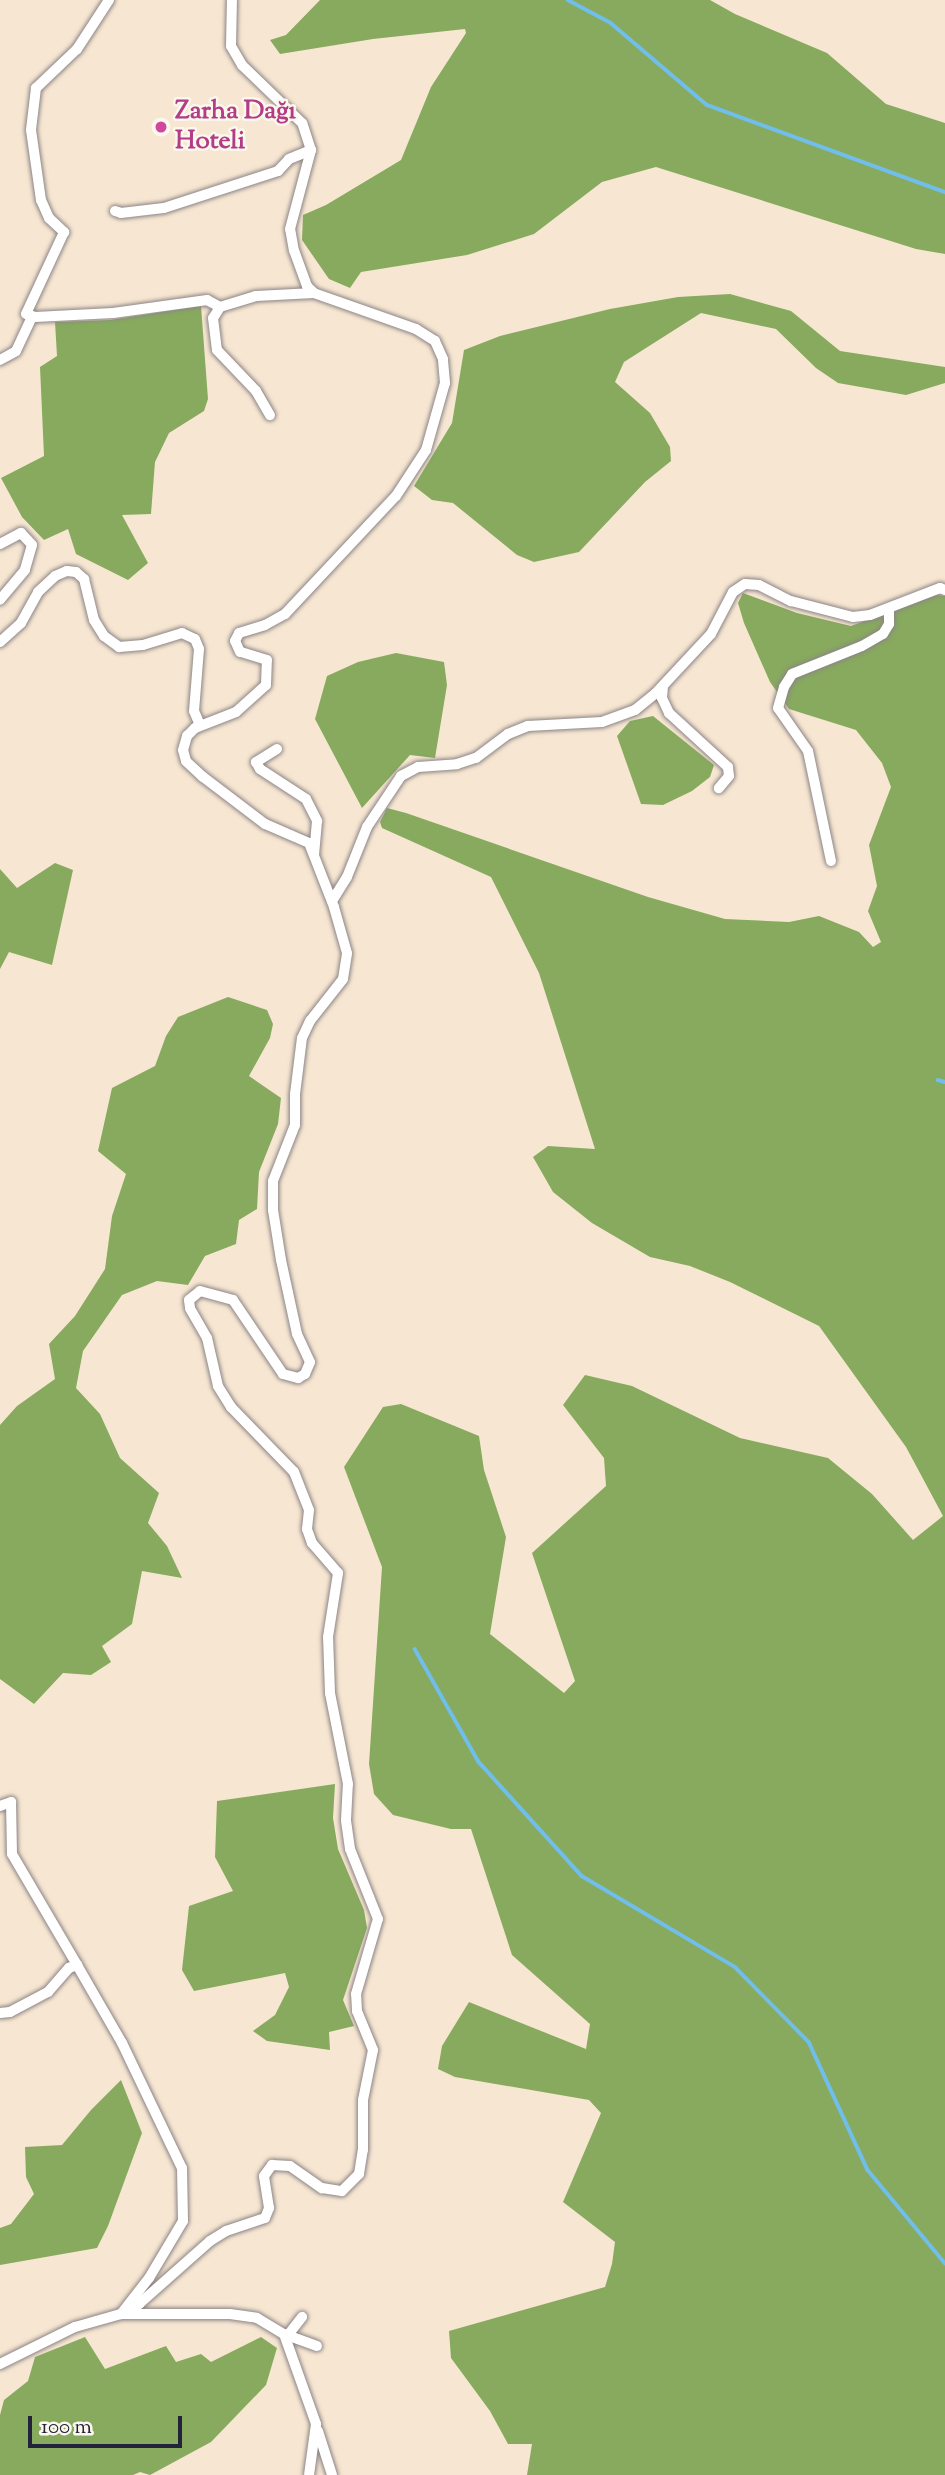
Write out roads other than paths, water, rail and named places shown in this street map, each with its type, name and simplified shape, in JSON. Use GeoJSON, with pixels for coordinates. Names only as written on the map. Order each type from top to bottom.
{"type":"FeatureCollection","features":[{"type":"Feature","properties":{"kind":"street"},"geometry":{"type":"LineString","coordinates":[[109,0],[77,49],[36,89],[31,130],[41,200],[49,218],[64,232],[26,314],[113,313],[206,300],[220,307]]}},
{"type":"Feature","properties":{"kind":"street"},"geometry":{"type":"LineString","coordinates":[[232,0],[231,46],[242,65],[302,123],[311,150],[290,229],[294,251],[307,286],[314,293]]}},
{"type":"Feature","properties":{"kind":"street"},"geometry":{"type":"LineString","coordinates":[[116,211],[121,213],[164,208],[278,170],[289,159],[311,150]]}},
{"type":"Feature","properties":{"kind":"street"},"geometry":{"type":"LineString","coordinates":[[0,2364],[75,2327],[121,2314],[139,2304],[210,2241],[226,2231],[265,2218],[269,2208],[264,2176],[272,2165],[290,2166],[322,2188],[342,2191],[359,2174],[363,2150],[363,2101],[373,2050],[358,2011],[356,1994],[378,1919],[350,1849],[346,1820],[348,1784],[330,1693],[328,1637],[338,1573],[312,1543],[307,1529],[309,1510],[302,1487],[293,1472],[231,1408],[218,1386],[207,1338],[190,1308],[189,1300],[200,1291],[233,1300],[284,1374],[298,1378],[305,1374],[310,1362],[297,1334],[281,1260],[273,1210],[273,1181],[295,1125],[295,1094],[302,1038],[310,1021],[343,979],[346,953],[332,901],[309,844],[265,824],[203,777],[186,761],[183,750],[187,736],[200,725],[236,712],[266,685],[267,660],[240,652],[235,641],[239,633],[265,625],[285,614],[396,496],[426,450],[445,383],[443,359],[435,341],[416,328],[314,293],[256,296],[220,307],[213,318],[217,350],[256,391],[270,415]]}},
{"type":"Feature","properties":{"kind":"street"},"geometry":{"type":"LineString","coordinates":[[0,360],[16,351],[32,316]]}},
{"type":"Feature","properties":{"kind":"street"},"geometry":{"type":"LineString","coordinates":[[0,544],[21,534],[32,545],[25,570],[0,600]]}},
{"type":"Feature","properties":{"kind":"street"},"geometry":{"type":"LineString","coordinates":[[0,642],[21,623],[38,592],[55,576],[67,571],[76,572],[84,579],[94,620],[104,636],[119,647],[143,645],[182,633],[195,639],[199,649],[194,711],[200,725]]}},
{"type":"Feature","properties":{"kind":"street"},"geometry":{"type":"LineString","coordinates":[[332,901],[347,877],[367,827],[401,776],[418,767],[457,764],[476,758],[508,734],[528,726],[602,722],[635,710],[663,686],[710,634],[733,592],[745,584],[759,585],[791,601],[853,617],[889,609],[940,588],[945,590]]}},
{"type":"Feature","properties":{"kind":"street"},"geometry":{"type":"LineString","coordinates":[[831,861],[808,751],[778,708],[784,687],[792,674],[862,646],[883,634],[889,624],[889,609]]}},
{"type":"Feature","properties":{"kind":"street"},"geometry":{"type":"LineString","coordinates":[[663,686],[662,698],[669,713],[727,767],[729,776],[719,788]]}},
{"type":"Feature","properties":{"kind":"street"},"geometry":{"type":"LineString","coordinates":[[277,749],[256,762],[260,769],[306,799],[317,821],[314,854]]}},
{"type":"Feature","properties":{"kind":"street"},"geometry":{"type":"LineString","coordinates":[[0,1806],[11,1802],[12,1854],[122,2043],[182,2168],[183,2221],[149,2278],[121,2314]]}},
{"type":"Feature","properties":{"kind":"street"},"geometry":{"type":"LineString","coordinates":[[0,2014],[10,2012],[48,1992],[69,1968],[77,1965]]}},
{"type":"Feature","properties":{"kind":"street"},"geometry":{"type":"LineString","coordinates":[[121,2314],[230,2314],[257,2318],[286,2335],[317,2346]]}},
{"type":"Feature","properties":{"kind":"street"},"geometry":{"type":"LineString","coordinates":[[286,2335],[302,2317]]}},
{"type":"Feature","properties":{"kind":"street"},"geometry":{"type":"LineString","coordinates":[[286,2335],[332,2475]]}},
{"type":"Feature","properties":{"kind":"street"},"geometry":{"type":"LineString","coordinates":[[309,2475],[316,2424]]}},
{"type":"Feature","properties":{"kind":"waterway"},"geometry":{"type":"LineString","coordinates":[[568,0],[611,23],[707,105],[945,192]]}},
{"type":"Feature","properties":{"kind":"waterway"},"geometry":{"type":"LineString","coordinates":[[938,1080],[945,1082]]}},
{"type":"Feature","properties":{"kind":"waterway"},"geometry":{"type":"LineString","coordinates":[[415,1649],[479,1762],[582,1876],[735,1967],[809,2042],[868,2170],[945,2263]]}},
{"type":"Feature","properties":{"kind":"place","name":"Zarha Dağı Hoteli"},"geometry":{"type":"Point","coordinates":[161,127]}}]}
